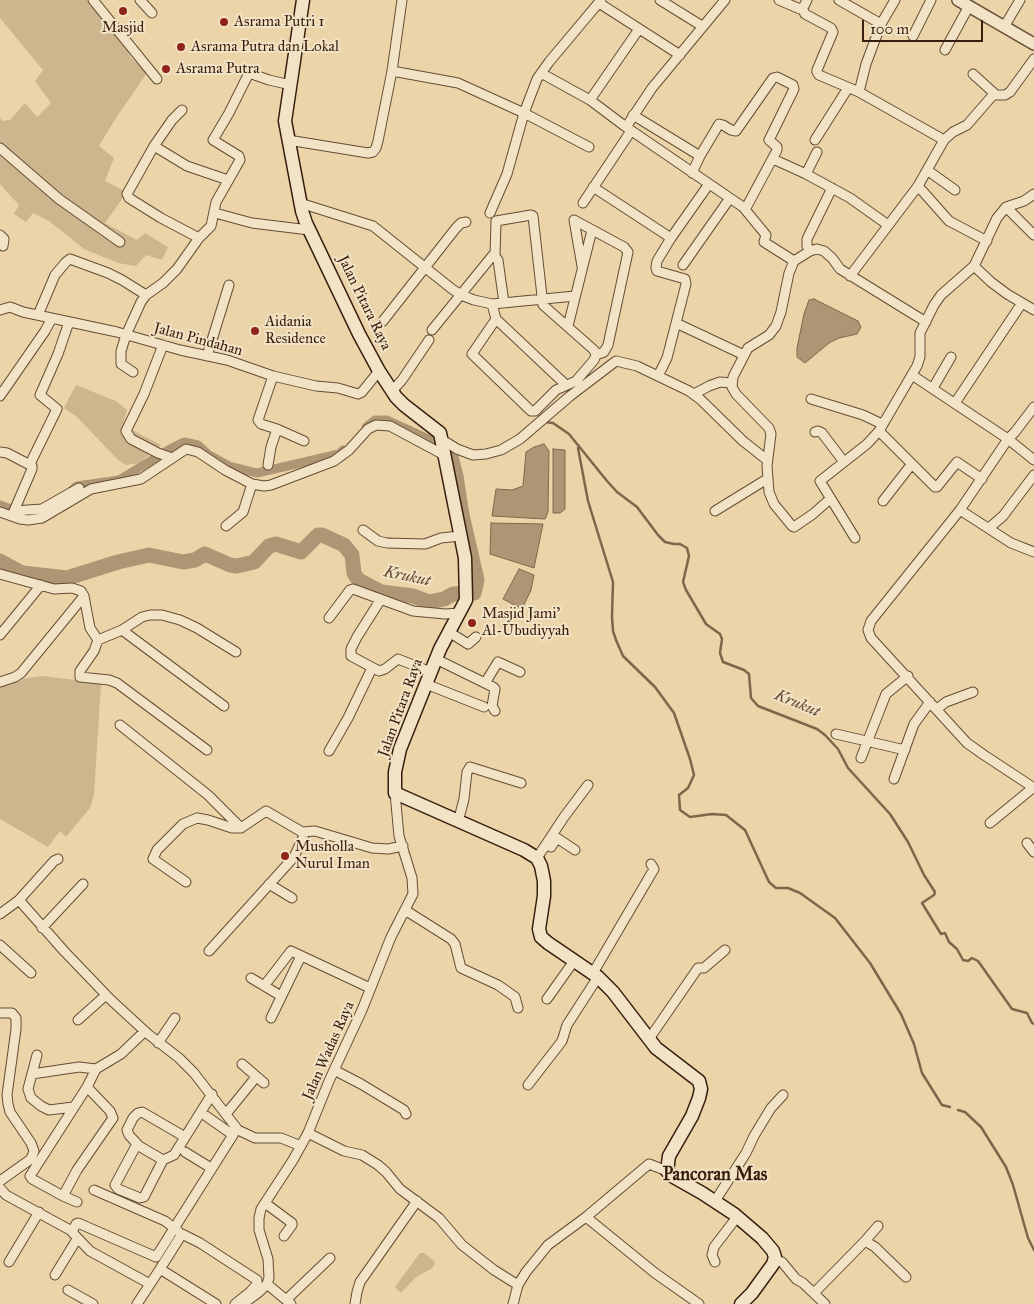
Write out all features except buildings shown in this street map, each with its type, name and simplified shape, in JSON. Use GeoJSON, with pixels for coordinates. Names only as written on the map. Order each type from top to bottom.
{"type":"FeatureCollection","features":[{"type":"Feature","properties":{"kind":"main road","name":"Jalan Pitara Raya"},"geometry":{"type":"LineString","coordinates":[[303,0],[285,121],[300,202],[310,230],[359,334],[379,370],[392,390],[409,410],[439,431],[464,558],[466,590],[460,612],[436,659],[400,748],[395,793]]}},
{"type":"Feature","properties":{"kind":"main road"},"geometry":{"type":"LineString","coordinates":[[395,793],[524,850],[538,861],[544,888],[540,934],[544,941],[595,975],[613,992],[662,1054],[696,1077],[700,1084],[700,1093],[696,1106],[669,1156],[667,1169],[670,1175],[715,1201],[737,1217],[769,1245],[774,1254],[774,1260],[766,1275],[741,1304]]}},
{"type":"Feature","properties":{"kind":"street"},"geometry":{"type":"LineString","coordinates":[[93,0],[157,79]]}},
{"type":"Feature","properties":{"kind":"street"},"geometry":{"type":"LineString","coordinates":[[140,0],[152,13]]}},
{"type":"Feature","properties":{"kind":"street"},"geometry":{"type":"LineString","coordinates":[[288,140],[373,152],[378,140],[392,71],[402,0]]}},
{"type":"Feature","properties":{"kind":"street"},"geometry":{"type":"LineString","coordinates":[[588,0],[599,3],[680,55]]}},
{"type":"Feature","properties":{"kind":"street"},"geometry":{"type":"LineString","coordinates":[[660,0],[702,26]]}},
{"type":"Feature","properties":{"kind":"street"},"geometry":{"type":"LineString","coordinates":[[584,203],[629,129],[633,115],[652,88],[725,0]]}},
{"type":"Feature","properties":{"kind":"street"},"geometry":{"type":"LineString","coordinates":[[779,0],[798,9],[805,4]]}},
{"type":"Feature","properties":{"kind":"street"},"geometry":{"type":"LineString","coordinates":[[839,0],[882,24]]}},
{"type":"Feature","properties":{"kind":"street"},"geometry":{"type":"LineString","coordinates":[[858,92],[866,64],[882,24],[895,0]]}},
{"type":"Feature","properties":{"kind":"street"},"geometry":{"type":"LineString","coordinates":[[913,36],[931,0]]}},
{"type":"Feature","properties":{"kind":"street"},"geometry":{"type":"LineString","coordinates":[[958,0],[1034,44]]}},
{"type":"Feature","properties":{"kind":"street"},"geometry":{"type":"LineString","coordinates":[[1004,27],[1020,0]]}},
{"type":"Feature","properties":{"kind":"street"},"geometry":{"type":"LineString","coordinates":[[490,214],[508,174],[531,92],[541,73],[599,3]]}},
{"type":"Feature","properties":{"kind":"street"},"geometry":{"type":"LineString","coordinates":[[805,4],[805,14],[831,28],[833,32],[817,72],[819,75],[858,92],[944,140]]}},
{"type":"Feature","properties":{"kind":"street"},"geometry":{"type":"LineString","coordinates":[[945,50],[969,6]]}},
{"type":"Feature","properties":{"kind":"street"},"geometry":{"type":"LineString","coordinates":[[590,100],[639,29]]}},
{"type":"Feature","properties":{"kind":"street"},"geometry":{"type":"LineString","coordinates":[[974,74],[995,94],[1004,95],[1010,92],[1034,59]]}},
{"type":"Feature","properties":{"kind":"street"},"geometry":{"type":"LineString","coordinates":[[392,71],[458,83],[524,113],[589,147]]}},
{"type":"Feature","properties":{"kind":"street"},"geometry":{"type":"LineString","coordinates":[[133,372],[121,364],[121,351],[138,308],[146,295],[159,286],[183,262],[199,238],[211,226],[216,202],[239,163],[240,157],[213,140],[229,113],[248,73],[291,85]]}},
{"type":"Feature","properties":{"kind":"street"},"geometry":{"type":"LineString","coordinates":[[541,73],[590,100],[692,174],[743,207],[766,235],[764,242],[794,261]]}},
{"type":"Feature","properties":{"kind":"street"},"geometry":{"type":"LineString","coordinates":[[692,174],[700,156],[719,124],[736,131],[754,108],[770,80],[778,77],[793,85],[795,88],[769,140],[778,148],[747,206],[743,207]]}},
{"type":"Feature","properties":{"kind":"street"},"geometry":{"type":"LineString","coordinates":[[815,140],[848,88]]}},
{"type":"Feature","properties":{"kind":"street"},"geometry":{"type":"LineString","coordinates":[[850,276],[918,186],[944,140],[967,124],[995,94]]}},
{"type":"Feature","properties":{"kind":"street"},"geometry":{"type":"LineString","coordinates":[[182,110],[172,120],[154,146],[127,196],[161,218],[199,238]]}},
{"type":"Feature","properties":{"kind":"street"},"geometry":{"type":"LineString","coordinates":[[633,115],[700,156]]}},
{"type":"Feature","properties":{"kind":"street"},"geometry":{"type":"LineString","coordinates":[[154,146],[187,166],[228,180]]}},
{"type":"Feature","properties":{"kind":"street"},"geometry":{"type":"LineString","coordinates":[[0,148],[59,199],[120,242]]}},
{"type":"Feature","properties":{"kind":"street"},"geometry":{"type":"LineString","coordinates":[[806,174],[816,152]]}},
{"type":"Feature","properties":{"kind":"street"},"geometry":{"type":"LineString","coordinates":[[773,159],[832,188],[864,207],[888,225]]}},
{"type":"Feature","properties":{"kind":"street"},"geometry":{"type":"LineString","coordinates":[[927,170],[955,190]]}},
{"type":"Feature","properties":{"kind":"street"},"geometry":{"type":"LineString","coordinates":[[657,375],[667,358],[686,280],[685,278],[660,272],[656,268],[657,261],[708,184]]}},
{"type":"Feature","properties":{"kind":"street"},"geometry":{"type":"LineString","coordinates":[[918,186],[954,224],[987,241]]}},
{"type":"Feature","properties":{"kind":"street"},"geometry":{"type":"LineString","coordinates":[[593,187],[671,238]]}},
{"type":"Feature","properties":{"kind":"street"},"geometry":{"type":"LineString","coordinates":[[810,251],[807,243],[808,235],[832,188]]}},
{"type":"Feature","properties":{"kind":"street"},"geometry":{"type":"LineString","coordinates":[[855,538],[820,481],[867,444],[887,419],[920,360],[919,337],[941,295],[974,266],[997,218],[1006,207],[1024,201],[1034,194]]}},
{"type":"Feature","properties":{"kind":"street"},"geometry":{"type":"LineString","coordinates":[[682,265],[730,198]]}},
{"type":"Feature","properties":{"kind":"street"},"geometry":{"type":"LineString","coordinates":[[300,202],[373,226],[461,295],[474,300],[492,304],[575,296]]}},
{"type":"Feature","properties":{"kind":"street"},"geometry":{"type":"LineString","coordinates":[[1006,207],[1034,235]]}},
{"type":"Feature","properties":{"kind":"street"},"geometry":{"type":"LineString","coordinates":[[215,213],[252,223],[310,230]]}},
{"type":"Feature","properties":{"kind":"street"},"geometry":{"type":"LineString","coordinates":[[504,303],[498,260],[495,256],[496,221],[531,215],[533,216],[544,306],[594,350],[596,355]]}},
{"type":"Feature","properties":{"kind":"street"},"geometry":{"type":"LineString","coordinates":[[496,319],[473,351],[473,356],[531,411],[535,411],[556,390],[576,381],[596,355],[604,352],[608,345],[628,255],[624,247],[574,220],[582,269]]}},
{"type":"Feature","properties":{"kind":"street"},"geometry":{"type":"LineString","coordinates":[[383,321],[456,228],[461,223],[466,222]]}},
{"type":"Feature","properties":{"kind":"street"},"geometry":{"type":"LineString","coordinates":[[568,326],[592,230]]}},
{"type":"Feature","properties":{"kind":"street"},"geometry":{"type":"LineString","coordinates":[[0,235],[4,239],[3,246]]}},
{"type":"Feature","properties":{"kind":"street"},"geometry":{"type":"LineString","coordinates":[[830,499],[813,514],[793,527],[774,504],[769,492],[767,479],[771,434],[769,428],[736,394],[731,383],[744,355],[752,345],[769,335],[776,326],[781,312],[789,273],[794,261],[810,251],[817,249],[824,251],[840,269],[850,276],[926,322]]}},
{"type":"Feature","properties":{"kind":"street"},"geometry":{"type":"LineString","coordinates":[[432,330],[492,256],[495,256]]}},
{"type":"Feature","properties":{"kind":"street"},"geometry":{"type":"LineString","coordinates":[[38,315],[55,275],[70,259],[115,276],[146,295]]}},
{"type":"Feature","properties":{"kind":"street"},"geometry":{"type":"LineString","coordinates":[[974,266],[991,282],[1034,310]]}},
{"type":"Feature","properties":{"kind":"street"},"geometry":{"type":"LineString","coordinates":[[207,356],[229,285]]}},
{"type":"Feature","properties":{"kind":"street"},"geometry":{"type":"LineString","coordinates":[[955,403],[1022,303]]}},
{"type":"Feature","properties":{"kind":"street"},"geometry":{"type":"LineString","coordinates":[[492,304],[496,319],[566,385]]}},
{"type":"Feature","properties":{"kind":"street","name":"Jalan Pindahan"},"geometry":{"type":"LineString","coordinates":[[0,310],[10,306],[21,311],[227,360],[272,376],[316,386],[338,388],[358,394],[362,392],[379,370]]}},
{"type":"Feature","properties":{"kind":"street"},"geometry":{"type":"LineString","coordinates":[[0,396],[52,318]]}},
{"type":"Feature","properties":{"kind":"street"},"geometry":{"type":"LineString","coordinates":[[69,322],[58,354],[40,395],[57,409],[30,464],[32,469],[15,508],[42,509],[80,488]]}},
{"type":"Feature","properties":{"kind":"street"},"geometry":{"type":"LineString","coordinates":[[676,323],[744,355]]}},
{"type":"Feature","properties":{"kind":"street"},"geometry":{"type":"LineString","coordinates":[[392,390],[402,380],[428,340]]}},
{"type":"Feature","properties":{"kind":"street"},"geometry":{"type":"LineString","coordinates":[[163,345],[144,394],[126,431],[131,439],[171,458]]}},
{"type":"Feature","properties":{"kind":"street"},"geometry":{"type":"LineString","coordinates":[[934,388],[951,357]]}},
{"type":"Feature","properties":{"kind":"street"},"geometry":{"type":"LineString","coordinates":[[0,512],[20,519],[42,518],[84,492],[100,486],[141,479],[181,450],[189,448],[252,484],[259,486],[270,485],[326,465],[342,457],[365,432],[376,425],[390,426],[442,447],[456,449],[473,455],[486,454],[501,450],[520,439],[570,396],[616,361],[637,366],[694,394],[743,441],[768,460]]}},
{"type":"Feature","properties":{"kind":"street"},"geometry":{"type":"LineString","coordinates":[[912,375],[1008,439],[1034,460]]}},
{"type":"Feature","properties":{"kind":"street"},"geometry":{"type":"LineString","coordinates":[[272,376],[258,420],[261,424],[304,441]]}},
{"type":"Feature","properties":{"kind":"street"},"geometry":{"type":"LineString","coordinates":[[694,394],[720,382],[731,383]]}},
{"type":"Feature","properties":{"kind":"street"},"geometry":{"type":"LineString","coordinates":[[811,399],[862,415],[880,428],[912,465],[935,487],[938,487],[957,462],[982,479]]}},
{"type":"Feature","properties":{"kind":"street"},"geometry":{"type":"LineString","coordinates":[[990,823],[1034,788],[975,749],[869,635],[868,627],[960,510],[1008,439],[1016,432],[1034,406]]}},
{"type":"Feature","properties":{"kind":"street"},"geometry":{"type":"LineString","coordinates":[[268,466],[271,447],[277,429]]}},
{"type":"Feature","properties":{"kind":"street"},"geometry":{"type":"LineString","coordinates":[[815,432],[822,433],[844,462]]}},
{"type":"Feature","properties":{"kind":"street"},"geometry":{"type":"LineString","coordinates":[[0,452],[7,453],[30,464]]}},
{"type":"Feature","properties":{"kind":"street"},"geometry":{"type":"LineString","coordinates":[[883,501],[912,465]]}},
{"type":"Feature","properties":{"kind":"street"},"geometry":{"type":"LineString","coordinates":[[989,528],[1003,516],[1034,474]]}},
{"type":"Feature","properties":{"kind":"street"},"geometry":{"type":"LineString","coordinates":[[715,510],[767,479]]}},
{"type":"Feature","properties":{"kind":"street"},"geometry":{"type":"LineString","coordinates":[[226,526],[243,512],[252,484]]}},
{"type":"Feature","properties":{"kind":"street"},"geometry":{"type":"LineString","coordinates":[[960,510],[1011,543],[1034,552]]}},
{"type":"Feature","properties":{"kind":"street"},"geometry":{"type":"LineString","coordinates":[[363,530],[378,541],[387,543],[424,544],[441,538],[460,536]]}},
{"type":"Feature","properties":{"kind":"street"},"geometry":{"type":"LineString","coordinates":[[0,574],[59,590],[75,589],[81,591],[84,596],[90,628],[98,640]]}},
{"type":"Feature","properties":{"kind":"street"},"geometry":{"type":"LineString","coordinates":[[0,635],[40,585]]}},
{"type":"Feature","properties":{"kind":"street"},"geometry":{"type":"LineString","coordinates":[[329,618],[350,590],[356,590],[421,612],[445,614],[460,612]]}},
{"type":"Feature","properties":{"kind":"street"},"geometry":{"type":"LineString","coordinates":[[0,682],[21,673],[84,596]]}},
{"type":"Feature","properties":{"kind":"street"},"geometry":{"type":"LineString","coordinates":[[381,600],[357,637],[351,652],[352,658],[382,671],[398,659],[428,678],[484,707]]}},
{"type":"Feature","properties":{"kind":"street"},"geometry":{"type":"LineString","coordinates":[[207,750],[117,683],[109,680],[80,677],[80,671],[94,651],[98,640],[122,630],[142,617],[150,615],[162,615],[180,620],[198,628],[236,652]]}},
{"type":"Feature","properties":{"kind":"street"},"geometry":{"type":"LineString","coordinates":[[122,630],[224,706]]}},
{"type":"Feature","properties":{"kind":"street"},"geometry":{"type":"LineString","coordinates":[[449,632],[468,644],[476,637]]}},
{"type":"Feature","properties":{"kind":"street"},"geometry":{"type":"LineString","coordinates":[[436,659],[494,688],[492,706],[495,711]]}},
{"type":"Feature","properties":{"kind":"street"},"geometry":{"type":"LineString","coordinates":[[485,683],[498,662],[520,672]]}},
{"type":"Feature","properties":{"kind":"street"},"geometry":{"type":"LineString","coordinates":[[329,751],[348,718],[372,668]]}},
{"type":"Feature","properties":{"kind":"street"},"geometry":{"type":"LineString","coordinates":[[861,758],[886,693],[908,676]]}},
{"type":"Feature","properties":{"kind":"street"},"geometry":{"type":"LineString","coordinates":[[894,779],[918,717],[933,706],[973,692]]}},
{"type":"Feature","properties":{"kind":"street"},"geometry":{"type":"LineString","coordinates":[[120,725],[208,795],[241,828]]}},
{"type":"Feature","properties":{"kind":"street"},"geometry":{"type":"LineString","coordinates":[[836,734],[905,750]]}},
{"type":"Feature","properties":{"kind":"street"},"geometry":{"type":"LineString","coordinates":[[458,822],[464,799],[467,772],[470,767],[521,783]]}},
{"type":"Feature","properties":{"kind":"street"},"geometry":{"type":"LineString","coordinates":[[538,861],[564,817],[588,785]]}},
{"type":"Feature","properties":{"kind":"street","name":"Jalan Wadas Raya"},"geometry":{"type":"LineString","coordinates":[[267,1284],[269,1278],[268,1259],[259,1230],[260,1214],[308,1133],[334,1070],[356,1024],[391,937],[412,898],[414,889],[397,829],[395,793]]}},
{"type":"Feature","properties":{"kind":"street"},"geometry":{"type":"LineString","coordinates":[[186,882],[152,859],[155,853],[187,821],[202,818],[232,828],[241,828],[266,811],[305,833],[315,831],[372,848],[388,849],[403,846]]}},
{"type":"Feature","properties":{"kind":"street"},"geometry":{"type":"LineString","coordinates":[[209,951],[294,857],[305,833]]}},
{"type":"Feature","properties":{"kind":"street"},"geometry":{"type":"LineString","coordinates":[[538,861],[557,838],[576,850]]}},
{"type":"Feature","properties":{"kind":"street"},"geometry":{"type":"LineString","coordinates":[[1027,843],[1034,852]]}},
{"type":"Feature","properties":{"kind":"street"},"geometry":{"type":"LineString","coordinates":[[0,914],[19,900],[54,861],[58,859]]}},
{"type":"Feature","properties":{"kind":"street"},"geometry":{"type":"LineString","coordinates":[[528,1085],[533,1076],[549,1060],[560,1043],[595,975],[654,869],[651,864]]}},
{"type":"Feature","properties":{"kind":"street"},"geometry":{"type":"LineString","coordinates":[[42,928],[82,884]]}},
{"type":"Feature","properties":{"kind":"street"},"geometry":{"type":"LineString","coordinates":[[269,884],[292,898]]}},
{"type":"Feature","properties":{"kind":"street"},"geometry":{"type":"LineString","coordinates":[[19,900],[42,928],[106,995],[158,1043],[191,1069],[234,1125],[248,1136],[255,1138],[281,1138],[301,1146]]}},
{"type":"Feature","properties":{"kind":"street"},"geometry":{"type":"LineString","coordinates":[[405,910],[451,938],[455,944],[460,968],[498,985],[515,997],[518,1008]]}},
{"type":"Feature","properties":{"kind":"street"},"geometry":{"type":"LineString","coordinates":[[0,945],[32,973]]}},
{"type":"Feature","properties":{"kind":"street"},"geometry":{"type":"LineString","coordinates":[[649,1039],[698,968],[704,968],[725,950]]}},
{"type":"Feature","properties":{"kind":"street"},"geometry":{"type":"LineString","coordinates":[[264,986],[289,952],[370,988]]}},
{"type":"Feature","properties":{"kind":"street"},"geometry":{"type":"LineString","coordinates":[[271,1018],[301,956]]}},
{"type":"Feature","properties":{"kind":"street"},"geometry":{"type":"LineString","coordinates":[[547,999],[574,961]]}},
{"type":"Feature","properties":{"kind":"street"},"geometry":{"type":"LineString","coordinates":[[251,978],[281,996]]}},
{"type":"Feature","properties":{"kind":"street"},"geometry":{"type":"LineString","coordinates":[[78,1020],[106,995]]}},
{"type":"Feature","properties":{"kind":"street"},"geometry":{"type":"LineString","coordinates":[[0,1012],[12,1013],[16,1018],[7,1095],[8,1104],[10,1112],[31,1143],[34,1151],[31,1159],[0,1181]]}},
{"type":"Feature","properties":{"kind":"street"},"geometry":{"type":"LineString","coordinates":[[158,1043],[175,1018]]}},
{"type":"Feature","properties":{"kind":"street"},"geometry":{"type":"LineString","coordinates":[[77,1202],[32,1179],[30,1176],[87,1087],[96,1069],[121,1054],[145,1031]]}},
{"type":"Feature","properties":{"kind":"street"},"geometry":{"type":"LineString","coordinates":[[37,1055],[28,1092],[34,1101],[49,1110],[74,1107]]}},
{"type":"Feature","properties":{"kind":"street"},"geometry":{"type":"LineString","coordinates":[[242,1064],[264,1083]]}},
{"type":"Feature","properties":{"kind":"street"},"geometry":{"type":"LineString","coordinates":[[32,1074],[79,1067],[96,1069]]}},
{"type":"Feature","properties":{"kind":"street"},"geometry":{"type":"LineString","coordinates":[[334,1070],[404,1110],[406,1114]]}},
{"type":"Feature","properties":{"kind":"street"},"geometry":{"type":"LineString","coordinates":[[226,1114],[256,1077]]}},
{"type":"Feature","properties":{"kind":"street"},"geometry":{"type":"LineString","coordinates":[[63,1196],[77,1170],[113,1118],[110,1110],[87,1087]]}},
{"type":"Feature","properties":{"kind":"street"},"geometry":{"type":"LineString","coordinates":[[137,1144],[115,1185],[118,1189],[140,1198],[144,1197],[163,1160],[174,1155],[212,1094]]}},
{"type":"Feature","properties":{"kind":"street"},"geometry":{"type":"LineString","coordinates":[[715,1201],[746,1153],[754,1136],[783,1095]]}},
{"type":"Feature","properties":{"kind":"street"},"geometry":{"type":"LineString","coordinates":[[163,1160],[137,1144],[129,1135],[127,1130],[133,1118],[142,1112],[185,1137]]}},
{"type":"Feature","properties":{"kind":"street"},"geometry":{"type":"LineString","coordinates":[[55,1275],[78,1223],[154,1258],[156,1257],[233,1135],[206,1116]]}},
{"type":"Feature","properties":{"kind":"street"},"geometry":{"type":"LineString","coordinates":[[308,1133],[338,1148],[364,1156],[386,1172],[400,1190],[439,1218],[462,1245],[494,1270],[518,1284]]}},
{"type":"Feature","properties":{"kind":"street"},"geometry":{"type":"LineString","coordinates":[[185,1152],[211,1168]]}},
{"type":"Feature","properties":{"kind":"street"},"geometry":{"type":"LineString","coordinates":[[513,1304],[518,1284],[548,1245],[586,1217],[649,1164],[667,1169]]}},
{"type":"Feature","properties":{"kind":"street"},"geometry":{"type":"LineString","coordinates":[[0,1188],[6,1195],[39,1212],[74,1235],[90,1251],[150,1284]]}},
{"type":"Feature","properties":{"kind":"street"},"geometry":{"type":"LineString","coordinates":[[94,1190],[165,1221],[182,1234],[200,1243],[257,1280],[257,1284],[250,1292],[235,1304]]}},
{"type":"Feature","properties":{"kind":"street"},"geometry":{"type":"LineString","coordinates":[[355,1304],[360,1282],[417,1201]]}},
{"type":"Feature","properties":{"kind":"street"},"geometry":{"type":"LineString","coordinates":[[265,1203],[292,1222],[284,1236]]}},
{"type":"Feature","properties":{"kind":"street"},"geometry":{"type":"LineString","coordinates":[[9,1262],[39,1212]]}},
{"type":"Feature","properties":{"kind":"street"},"geometry":{"type":"LineString","coordinates":[[586,1217],[635,1260],[698,1304]]}},
{"type":"Feature","properties":{"kind":"street"},"geometry":{"type":"LineString","coordinates":[[715,1262],[712,1255],[714,1247],[737,1217]]}},
{"type":"Feature","properties":{"kind":"street"},"geometry":{"type":"LineString","coordinates":[[814,1293],[878,1226]]}},
{"type":"Feature","properties":{"kind":"street"},"geometry":{"type":"LineString","coordinates":[[137,1304],[182,1234]]}},
{"type":"Feature","properties":{"kind":"street"},"geometry":{"type":"LineString","coordinates":[[865,1241],[875,1247],[906,1277]]}},
{"type":"Feature","properties":{"kind":"street"},"geometry":{"type":"LineString","coordinates":[[243,1304],[260,1292],[267,1284],[289,1302],[330,1258]]}},
{"type":"Feature","properties":{"kind":"street"},"geometry":{"type":"LineString","coordinates":[[774,1260],[782,1262],[796,1279],[825,1304]]}},
{"type":"Feature","properties":{"kind":"street"},"geometry":{"type":"LineString","coordinates":[[160,1270],[216,1304]]}},
{"type":"Feature","properties":{"kind":"street"},"geometry":{"type":"LineString","coordinates":[[68,1290],[93,1304]]}},
{"type":"Feature","properties":{"kind":"shaded area"},"geometry":{"type":"Polygon","coordinates":[[[0,0],[87,0],[125,45],[131,58],[147,73],[99,146],[114,158],[105,181],[127,192],[105,223],[137,240],[145,233],[168,247],[162,260],[146,255],[136,266],[118,263],[84,249],[49,221],[33,213],[26,222],[14,214],[19,205],[0,184],[0,118],[3,121],[10,120],[25,103],[37,117],[51,103],[35,81],[43,70],[0,18],[0,0]]]}},
{"type":"Feature","properties":{"kind":"shaded area"},"geometry":{"type":"Polygon","coordinates":[[[814,299],[858,321],[861,327],[857,334],[839,338],[829,343],[805,363],[797,357],[797,348],[804,314],[809,300],[814,299]]]}},
{"type":"Feature","properties":{"kind":"shaded area"},"geometry":{"type":"Polygon","coordinates":[[[76,385],[116,401],[127,410],[123,425],[161,445],[139,463],[126,465],[118,460],[77,417],[64,408],[76,385]]]}},
{"type":"Feature","properties":{"kind":"shaded area"},"geometry":{"type":"Polygon","coordinates":[[[544,444],[549,451],[548,512],[545,519],[492,516],[496,489],[512,490],[523,486],[526,452],[544,444]]]}},
{"type":"Feature","properties":{"kind":"shaded area"},"geometry":{"type":"Polygon","coordinates":[[[553,449],[565,450],[565,509],[560,513],[553,513],[553,449]]]}},
{"type":"Feature","properties":{"kind":"shaded area"},"geometry":{"type":"Polygon","coordinates":[[[491,523],[543,524],[534,568],[490,554],[491,523]]]}},
{"type":"Feature","properties":{"kind":"shaded area"},"geometry":{"type":"Polygon","coordinates":[[[519,569],[534,575],[531,590],[522,609],[503,599],[519,569]]]}},
{"type":"Feature","properties":{"kind":"shaded area"},"geometry":{"type":"Polygon","coordinates":[[[42,676],[101,683],[94,795],[90,808],[66,837],[60,831],[48,847],[0,819],[0,684],[6,681],[42,676]]]}},
{"type":"Feature","properties":{"kind":"shaded area"},"geometry":{"type":"Polygon","coordinates":[[[420,1253],[424,1253],[435,1262],[434,1266],[416,1277],[401,1293],[395,1287],[420,1253]]]}},
{"type":"Feature","properties":{"kind":"waterway"},"geometry":{"type":"LineString","coordinates":[[366,427],[375,420],[387,420],[446,447]]}},
{"type":"Feature","properties":{"kind":"waterway","name":"Krukut"},"geometry":{"type":"LineString","coordinates":[[544,422],[553,423],[569,434],[607,481],[617,492],[637,507],[665,542],[680,544],[687,548],[689,556],[683,582],[706,624],[720,634],[722,639],[720,653],[723,662],[744,670],[749,674],[751,698],[758,706],[817,729],[838,749],[848,768],[890,814],[908,842],[924,875],[935,892],[934,895],[922,903],[941,934],[945,933],[949,942],[957,949],[963,960],[968,961],[972,958],[978,961],[1012,1009],[1027,1013],[1034,1024]]}},
{"type":"Feature","properties":{"kind":"waterway"},"geometry":{"type":"LineString","coordinates":[[72,490],[77,486],[119,480],[184,442],[198,445],[209,455],[229,466],[257,473],[339,454],[343,450]]}},
{"type":"Feature","properties":{"kind":"waterway"},"geometry":{"type":"LineString","coordinates":[[578,448],[588,501],[613,582],[612,617],[616,640],[623,656],[655,687],[674,713],[690,759],[694,775],[688,788],[679,795],[680,810],[690,817],[712,814],[726,815],[745,830],[769,882],[776,888],[788,888],[800,893],[835,918],[870,963],[901,1014],[914,1044],[922,1073],[942,1105],[950,1107]]}},
{"type":"Feature","properties":{"kind":"waterway","name":"Krukut"},"geometry":{"type":"LineString","coordinates":[[0,561],[22,573],[67,578],[118,562],[149,555],[183,562],[195,560],[205,554],[230,565],[237,566],[254,562],[269,546],[276,544],[301,552],[318,535],[322,535],[344,545],[352,555],[354,573],[357,578],[381,592],[413,596],[429,602],[444,599],[453,594],[474,593],[477,580],[462,515],[451,449]]}},
{"type":"Feature","properties":{"kind":"waterway"},"geometry":{"type":"LineString","coordinates":[[0,505],[8,508],[22,509]]}},
{"type":"Feature","properties":{"kind":"waterway"},"geometry":{"type":"LineString","coordinates":[[958,1110],[965,1112],[981,1127],[1006,1167],[1028,1238],[1034,1250]]}},
{"type":"Feature","properties":{"kind":"place","name":"Masjid"},"geometry":{"type":"Point","coordinates":[123,11]}},
{"type":"Feature","properties":{"kind":"place","name":"Asrama Putri 1"},"geometry":{"type":"Point","coordinates":[224,22]}},
{"type":"Feature","properties":{"kind":"place","name":"Asrama Putra dan Lokal"},"geometry":{"type":"Point","coordinates":[181,47]}},
{"type":"Feature","properties":{"kind":"place","name":"Asrama Putra"},"geometry":{"type":"Point","coordinates":[166,69]}},
{"type":"Feature","properties":{"kind":"place","name":"Aidania Residence"},"geometry":{"type":"Point","coordinates":[255,331]}},
{"type":"Feature","properties":{"kind":"place","name":"Masjid Jami' Al-Ubudiyyah"},"geometry":{"type":"Point","coordinates":[472,623]}},
{"type":"Feature","properties":{"kind":"place","name":"Musholla Nurul Iman"},"geometry":{"type":"Point","coordinates":[285,856]}},
{"type":"Feature","properties":{"kind":"district","name":"Pancoran Mas"},"geometry":{"type":"Point","coordinates":[715,1176]}}]}
